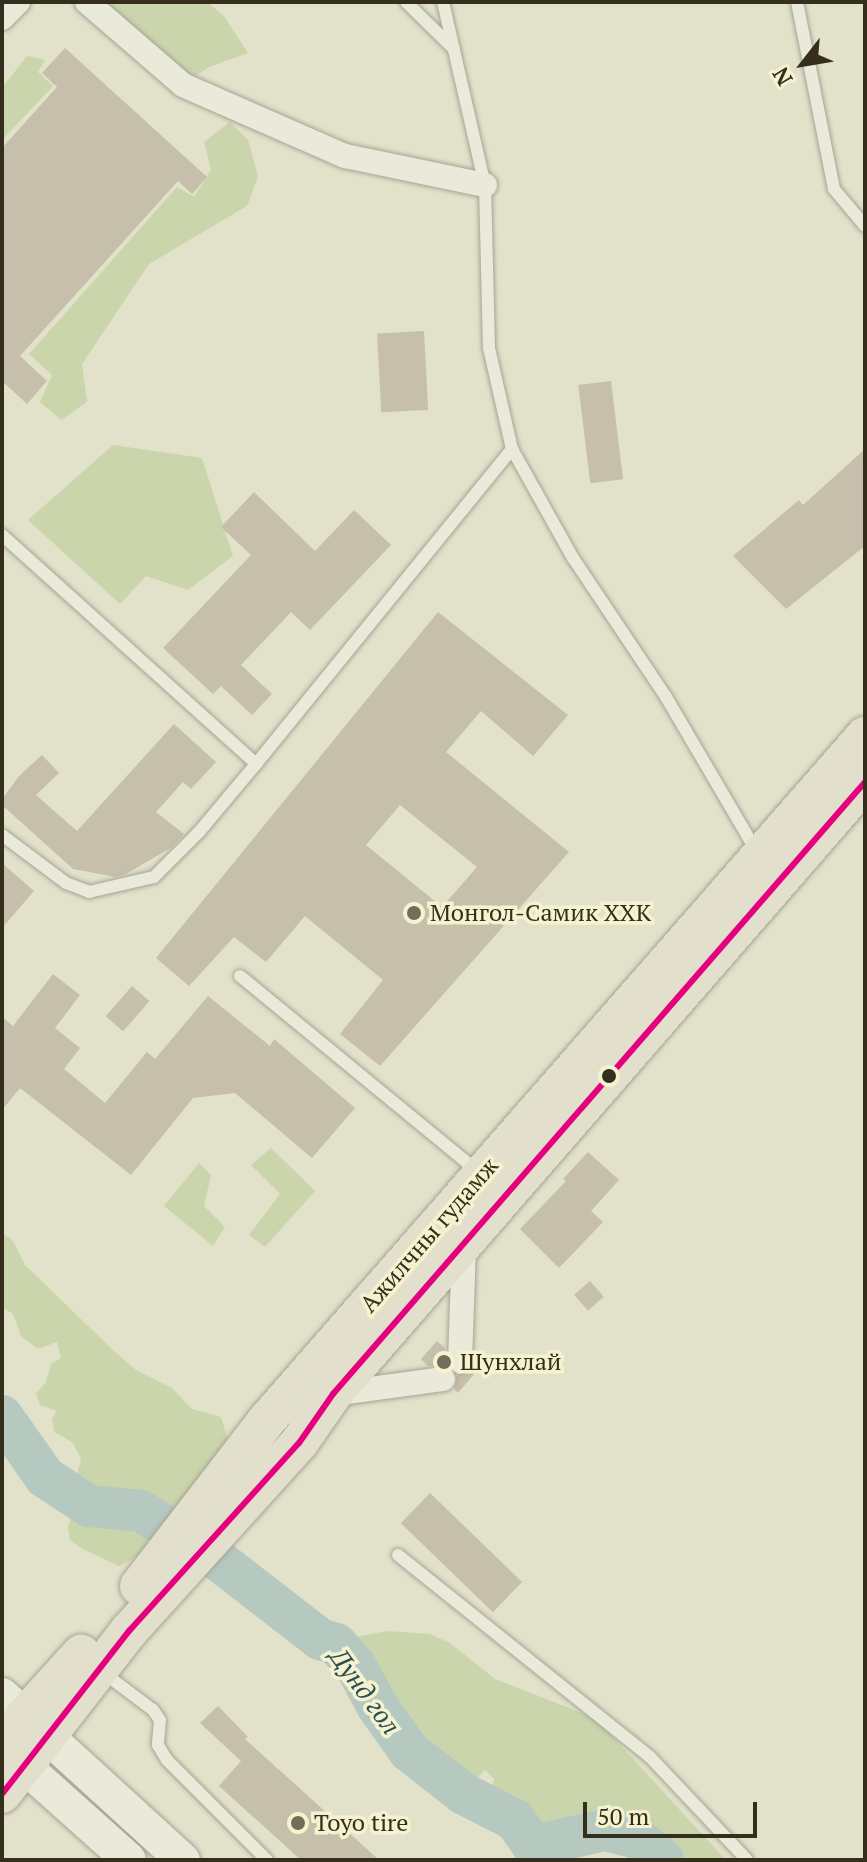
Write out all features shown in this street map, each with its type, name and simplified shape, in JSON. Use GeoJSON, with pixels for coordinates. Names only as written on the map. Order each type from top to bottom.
{"type":"FeatureCollection","features":[{"type":"Feature","properties":{"kind":"main road","name":"Ажилчны гудамж"},"geometry":{"type":"LineString","coordinates":[[15,1742],[98,1668],[127,1619],[267,1420],[865,736]]}},
{"type":"Feature","properties":{"kind":"main road","name":"Ажилчны гудамж"},"geometry":{"type":"LineString","coordinates":[[15,1742],[127,1619],[299,1443],[333,1394],[865,782]]}},
{"type":"Feature","properties":{"kind":"street"},"geometry":{"type":"LineString","coordinates":[[2,18],[18,2]]}},
{"type":"Feature","properties":{"kind":"street"},"geometry":{"type":"LineString","coordinates":[[87,2],[183,85],[345,156],[485,185]]}},
{"type":"Feature","properties":{"kind":"street"},"geometry":{"type":"LineString","coordinates":[[460,1361],[464,1242]]}},
{"type":"Feature","properties":{"kind":"street"},"geometry":{"type":"LineString","coordinates":[[333,1394],[443,1379]]}},
{"type":"Feature","properties":{"kind":"street"},"geometry":{"type":"LineString","coordinates":[[15,1742],[129,1860]]}},
{"type":"Feature","properties":{"kind":"street"},"geometry":{"type":"LineString","coordinates":[[15,1742],[183,1860]]}},
{"type":"Feature","properties":{"kind":"lane"},"geometry":{"type":"LineString","coordinates":[[406,2],[456,51]]}},
{"type":"Feature","properties":{"kind":"lane"},"geometry":{"type":"LineString","coordinates":[[443,2],[485,185],[489,348],[512,449],[573,558],[666,697],[761,858]]}},
{"type":"Feature","properties":{"kind":"lane"},"geometry":{"type":"LineString","coordinates":[[797,2],[834,189],[865,226]]}},
{"type":"Feature","properties":{"kind":"lane"},"geometry":{"type":"LineString","coordinates":[[2,835],[66,883],[89,892],[154,877],[199,832],[256,764],[512,449]]}},
{"type":"Feature","properties":{"kind":"lane"},"geometry":{"type":"LineString","coordinates":[[2,535],[256,764]]}},
{"type":"Feature","properties":{"kind":"lane"},"geometry":{"type":"LineString","coordinates":[[240,976],[482,1175]]}},
{"type":"Feature","properties":{"kind":"lane"},"geometry":{"type":"LineString","coordinates":[[398,1555],[650,1757],[747,1860]]}},
{"type":"Feature","properties":{"kind":"lane"},"geometry":{"type":"LineString","coordinates":[[98,1668],[153,1710],[160,1720],[158,1745],[167,1760],[267,1860]]}},
{"type":"Feature","properties":{"kind":"green space"},"geometry":{"type":"Polygon","coordinates":[[[93,2],[207,2],[224,16],[248,53],[209,67],[191,79],[93,2]]]}},
{"type":"Feature","properties":{"kind":"green space"},"geometry":{"type":"Polygon","coordinates":[[[27,56],[45,60],[38,72],[53,86],[2,140],[2,88],[27,56]]]}},
{"type":"Feature","properties":{"kind":"green space"},"geometry":{"type":"Polygon","coordinates":[[[230,122],[248,140],[258,176],[247,206],[149,264],[82,364],[87,402],[61,420],[40,402],[52,375],[29,354],[177,187],[194,197],[211,170],[204,142],[230,122]]]}},
{"type":"Feature","properties":{"kind":"green space"},"geometry":{"type":"Polygon","coordinates":[[[113,445],[202,458],[233,556],[188,590],[146,576],[120,604],[28,520],[113,445]]]}},
{"type":"Feature","properties":{"kind":"green space"},"geometry":{"type":"Polygon","coordinates":[[[271,1148],[315,1191],[265,1247],[249,1235],[280,1194],[251,1165],[271,1148]]]}},
{"type":"Feature","properties":{"kind":"green space"},"geometry":{"type":"Polygon","coordinates":[[[199,1163],[211,1175],[204,1206],[225,1227],[213,1246],[164,1206],[199,1163]]]}},
{"type":"Feature","properties":{"kind":"green space"},"geometry":{"type":"Polygon","coordinates":[[[2,1232],[13,1241],[25,1265],[136,1370],[172,1388],[192,1409],[221,1417],[231,1450],[174,1511],[134,1494],[119,1501],[97,1499],[82,1492],[77,1477],[81,1458],[72,1442],[54,1432],[52,1419],[57,1411],[40,1405],[36,1394],[46,1382],[51,1364],[61,1358],[57,1342],[38,1349],[21,1336],[13,1314],[2,1307],[2,1232]]]}},
{"type":"Feature","properties":{"kind":"green space"},"geometry":{"type":"Polygon","coordinates":[[[73,1512],[141,1519],[148,1536],[146,1552],[119,1566],[83,1549],[70,1540],[68,1527],[73,1512]]]}},
{"type":"Feature","properties":{"kind":"green space"},"geometry":{"type":"Polygon","coordinates":[[[262,1610],[297,1615],[313,1629],[321,1625],[327,1627],[329,1636],[344,1639],[388,1631],[430,1634],[450,1643],[495,1679],[582,1713],[600,1723],[726,1860],[651,1860],[622,1841],[596,1839],[531,1857],[502,1825],[491,1791],[494,1779],[485,1770],[475,1781],[463,1781],[448,1757],[440,1752],[418,1751],[397,1720],[382,1676],[374,1668],[335,1664],[313,1653],[300,1638],[286,1637],[269,1624],[262,1610]]]}},
{"type":"Feature","properties":{"kind":"building"},"geometry":{"type":"Polygon","coordinates":[[[65,48],[207,177],[192,194],[178,181],[20,356],[47,381],[27,404],[2,381],[2,148],[57,87],[42,73],[65,48]]]}},
{"type":"Feature","properties":{"kind":"building"},"geometry":{"type":"Polygon","coordinates":[[[424,331],[428,410],[381,412],[377,333],[424,331]]]}},
{"type":"Feature","properties":{"kind":"building"},"geometry":{"type":"Polygon","coordinates":[[[611,381],[623,479],[590,483],[578,385],[611,381]]]}},
{"type":"Feature","properties":{"kind":"building"},"geometry":{"type":"Polygon","coordinates":[[[865,449],[865,546],[786,609],[733,556],[799,500],[803,505],[865,449]]]}},
{"type":"Feature","properties":{"kind":"building"},"geometry":{"type":"Polygon","coordinates":[[[254,492],[315,551],[354,510],[391,545],[310,630],[291,612],[241,665],[272,694],[252,715],[221,686],[213,694],[163,648],[251,555],[221,527],[254,492]]]}},
{"type":"Feature","properties":{"kind":"building"},"geometry":{"type":"Polygon","coordinates":[[[438,612],[568,715],[533,756],[481,711],[446,752],[569,852],[380,1066],[340,1034],[383,980],[305,916],[266,962],[234,937],[189,986],[156,958],[438,612]],[[400,805],[366,845],[442,907],[477,867],[400,805]]]}},
{"type":"Feature","properties":{"kind":"building"},"geometry":{"type":"Polygon","coordinates":[[[174,724],[216,762],[191,789],[183,782],[156,812],[184,834],[172,847],[126,874],[116,877],[73,869],[2,805],[2,799],[20,775],[42,755],[59,773],[36,795],[77,831],[174,724]]]}},
{"type":"Feature","properties":{"kind":"building"},"geometry":{"type":"Polygon","coordinates":[[[2,863],[34,891],[2,928],[2,863]]]}},
{"type":"Feature","properties":{"kind":"building"},"geometry":{"type":"Polygon","coordinates":[[[53,974],[80,995],[55,1028],[80,1048],[64,1069],[105,1103],[147,1052],[155,1059],[208,996],[270,1046],[274,1039],[355,1108],[312,1158],[235,1093],[193,1098],[131,1175],[20,1088],[2,1110],[2,1017],[13,1026],[53,974]]]}},
{"type":"Feature","properties":{"kind":"building"},"geometry":{"type":"Polygon","coordinates":[[[132,986],[149,1001],[123,1031],[106,1016],[132,986]]]}},
{"type":"Feature","properties":{"kind":"building"},"geometry":{"type":"Polygon","coordinates":[[[588,1152],[619,1180],[591,1211],[603,1222],[559,1268],[520,1229],[566,1181],[563,1179],[588,1152]]]}},
{"type":"Feature","properties":{"kind":"building"},"geometry":{"type":"Polygon","coordinates":[[[590,1281],[604,1297],[588,1311],[574,1295],[590,1281]]]}},
{"type":"Feature","properties":{"kind":"building"},"geometry":{"type":"Polygon","coordinates":[[[437,1341],[445,1348],[446,1365],[428,1366],[421,1359],[437,1341]]]}},
{"type":"Feature","properties":{"kind":"building"},"geometry":{"type":"Polygon","coordinates":[[[471,1371],[474,1374],[458,1393],[454,1389],[457,1375],[471,1371]]]}},
{"type":"Feature","properties":{"kind":"building"},"geometry":{"type":"Polygon","coordinates":[[[430,1493],[522,1582],[493,1612],[401,1523],[430,1493]]]}},
{"type":"Feature","properties":{"kind":"building","name":"Toyo tire"},"geometry":{"type":"Polygon","coordinates":[[[218,1706],[248,1737],[245,1739],[379,1860],[301,1860],[219,1786],[241,1761],[200,1723],[218,1706]]]}},
{"type":"Feature","properties":{"kind":"waterway","name":"Дунд гол"},"geometry":{"type":"LineString","coordinates":[[2,1416],[45,1477],[89,1506],[141,1511],[210,1554],[320,1639],[336,1644],[355,1665],[378,1707],[409,1751],[464,1794],[515,1820],[533,1846],[605,1830],[637,1838],[663,1860]]}},
{"type":"Feature","properties":{"kind":"transit line"},"geometry":{"type":"LineString","coordinates":[[2,1794],[129,1631],[299,1443],[333,1394],[865,782]]}},
{"type":"Feature","properties":{"kind":"place","name":"Монгол-Самик ХХК"},"geometry":{"type":"Point","coordinates":[414,913]}},
{"type":"Feature","properties":{"kind":"place","name":"Шунхлай"},"geometry":{"type":"Point","coordinates":[444,1362]}},
{"type":"Feature","properties":{"kind":"place","name":"Toyo tire"},"geometry":{"type":"Point","coordinates":[298,1823]}}]}
